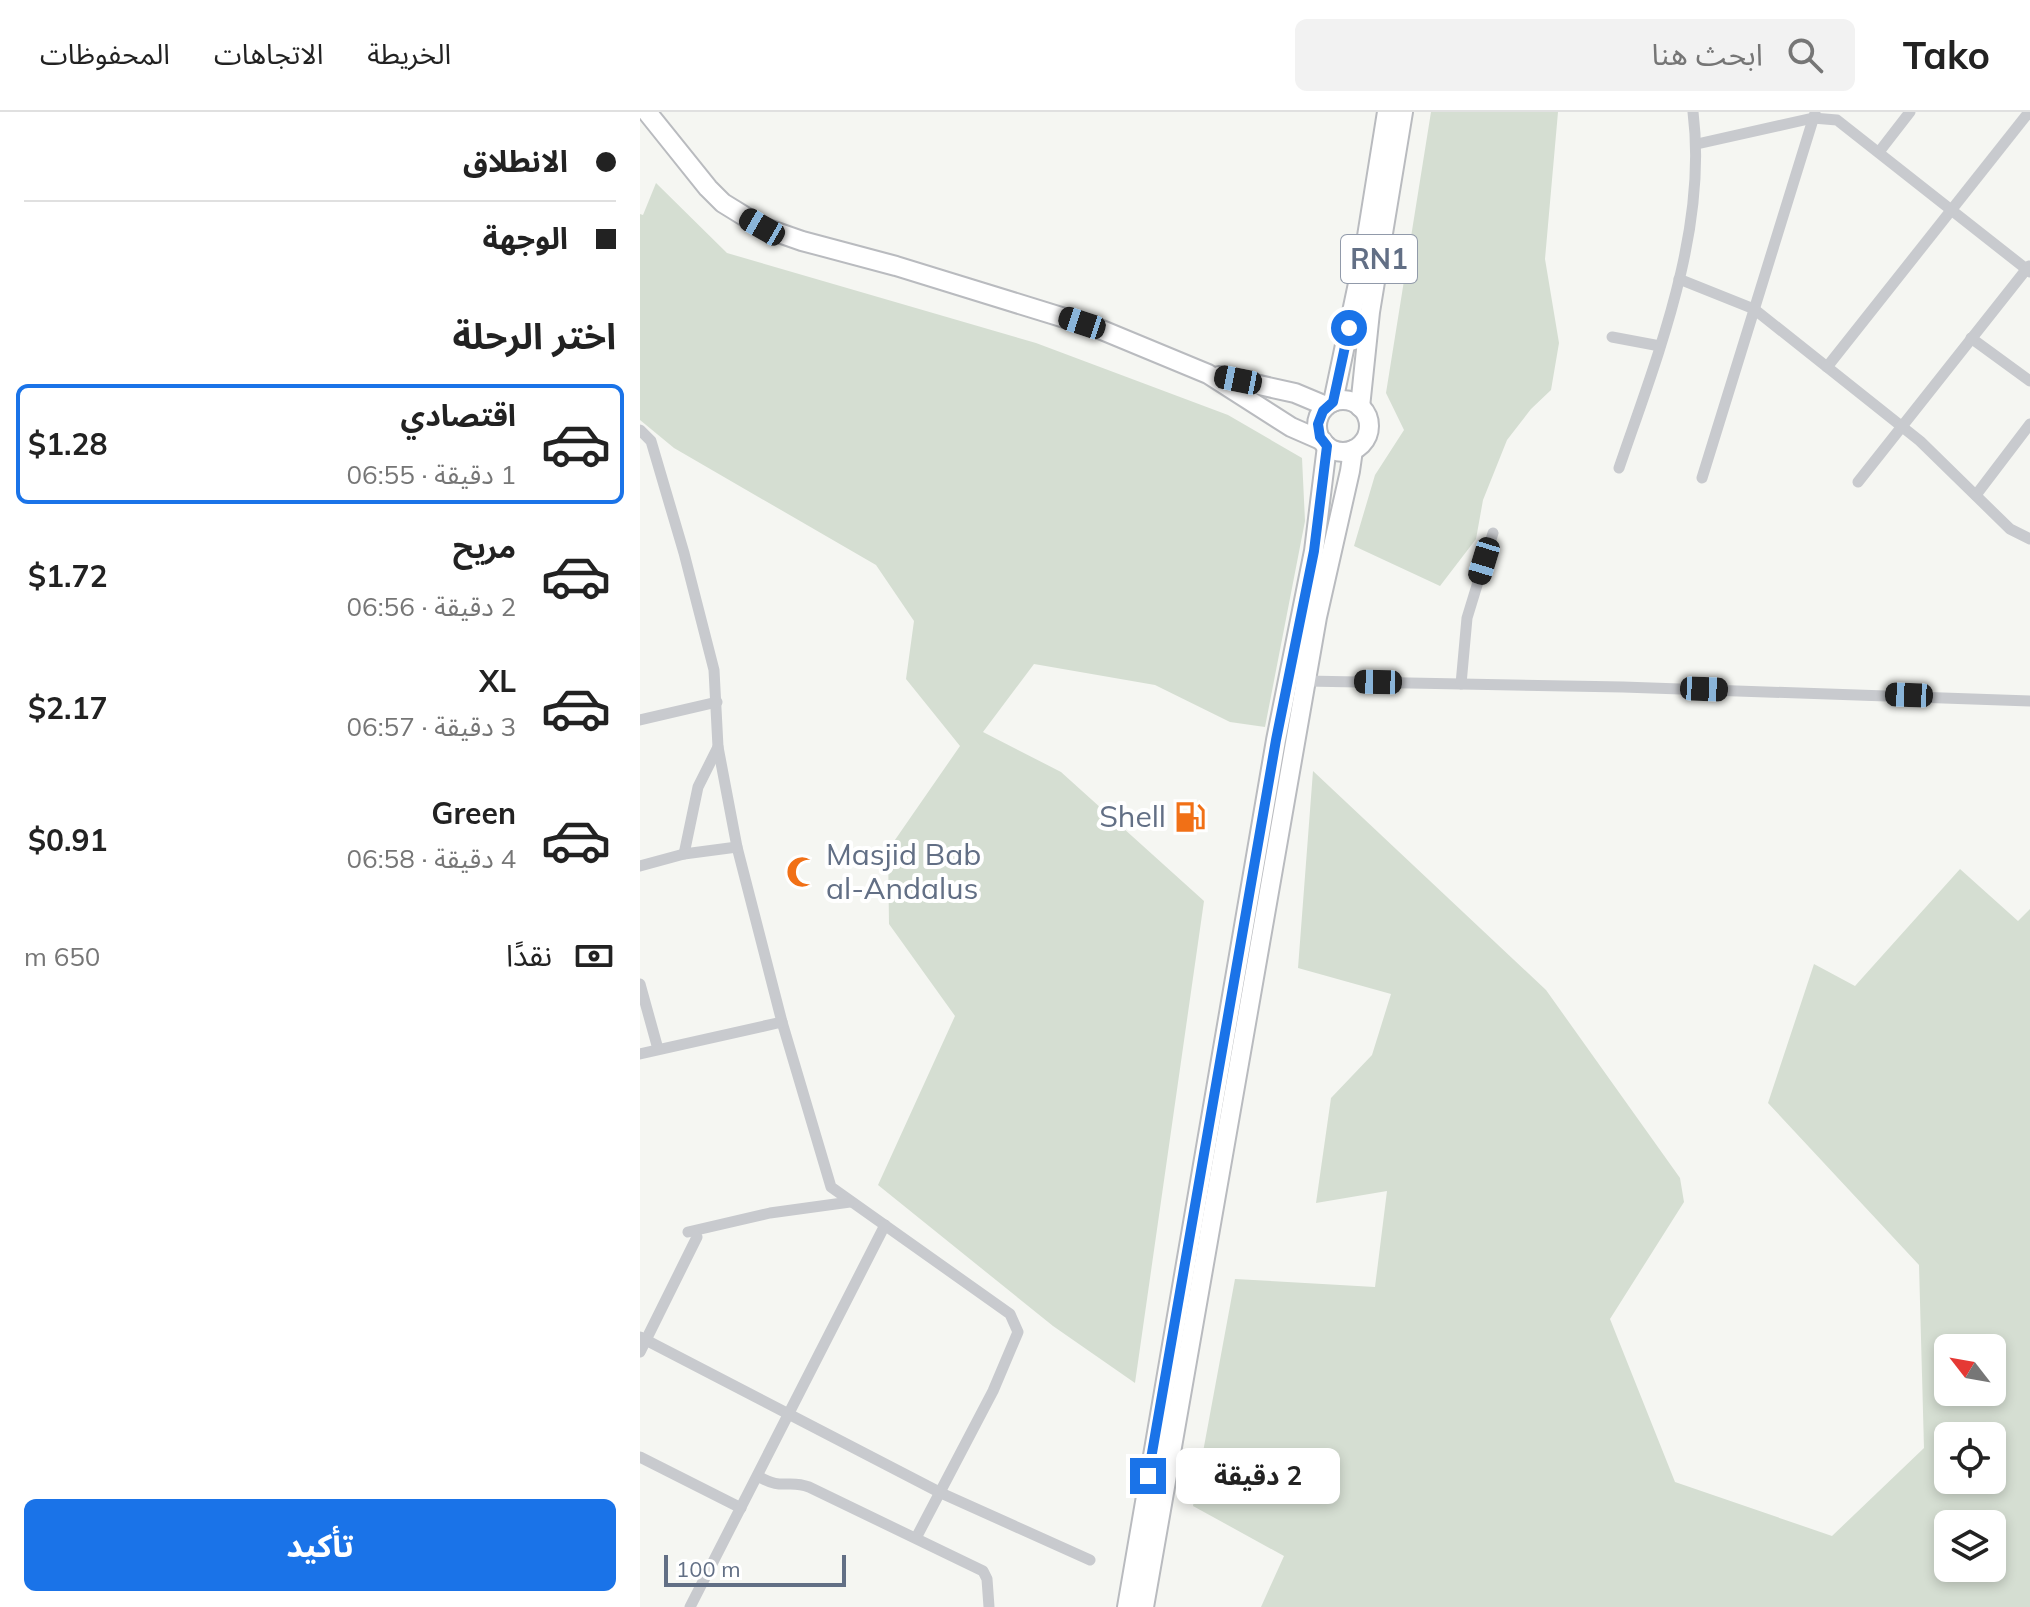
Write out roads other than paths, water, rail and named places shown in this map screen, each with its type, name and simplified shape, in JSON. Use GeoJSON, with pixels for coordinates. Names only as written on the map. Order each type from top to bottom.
{"type":"FeatureCollection","features":[{"type":"Feature","properties":{"kind":"highway"},"geometry":{"type":"LineString","coordinates":[[647,112],[708,188],[723,203],[762,227],[1097,328],[1208,374],[1291,427],[1344,452],[1353,450]]}},
{"type":"Feature","properties":{"kind":"highway","name":"RN1"},"geometry":{"type":"LineString","coordinates":[[1127,1607],[1276,740],[1314,551],[1325,443],[1318,424],[1330,404],[1364,255],[1387,112]]}},
{"type":"Feature","properties":{"kind":"highway","name":"RN1"},"geometry":{"type":"LineString","coordinates":[[1144,1607],[1324,578],[1353,450],[1364,440],[1369,426],[1360,407],[1370,312],[1403,112]]}},
{"type":"Feature","properties":{"kind":"highway"},"geometry":{"type":"LineString","coordinates":[[1208,374],[1268,386],[1330,404],[1351,401],[1360,407]]}},
{"type":"Feature","properties":{"kind":"street"},"geometry":{"type":"LineString","coordinates":[[1619,468],[1679,279],[1690,217],[1697,144],[1693,112]]}},
{"type":"Feature","properties":{"kind":"street"},"geometry":{"type":"LineString","coordinates":[[1879,152],[1910,112]]}},
{"type":"Feature","properties":{"kind":"street"},"geometry":{"type":"LineString","coordinates":[[1827,367],[2029,112]]}},
{"type":"Feature","properties":{"kind":"street"},"geometry":{"type":"LineString","coordinates":[[1697,144],[1814,115],[1837,120],[2029,268],[1858,482]]}},
{"type":"Feature","properties":{"kind":"street"},"geometry":{"type":"LineString","coordinates":[[1702,478],[1814,115]]}},
{"type":"Feature","properties":{"kind":"street"},"geometry":{"type":"LineString","coordinates":[[1679,279],[1754,309],[1920,441],[2010,529],[2030,539]]}},
{"type":"Feature","properties":{"kind":"street"},"geometry":{"type":"LineString","coordinates":[[1612,337],[1660,346]]}},
{"type":"Feature","properties":{"kind":"street"},"geometry":{"type":"LineString","coordinates":[[1971,338],[2030,381]]}},
{"type":"Feature","properties":{"kind":"street"},"geometry":{"type":"LineString","coordinates":[[1976,495],[2030,424]]}},
{"type":"Feature","properties":{"kind":"street"},"geometry":{"type":"LineString","coordinates":[[640,430],[651,441],[714,670],[718,747],[737,847],[782,1022],[831,1187],[1010,1314],[1018,1332],[993,1391],[916,1538]]}},
{"type":"Feature","properties":{"kind":"street"},"geometry":{"type":"LineString","coordinates":[[1461,684],[1467,618],[1493,533]]}},
{"type":"Feature","properties":{"kind":"street"},"geometry":{"type":"LineString","coordinates":[[1306,681],[1879,694],[2030,701]]}},
{"type":"Feature","properties":{"kind":"street"},"geometry":{"type":"LineString","coordinates":[[640,720],[717,702]]}},
{"type":"Feature","properties":{"kind":"street"},"geometry":{"type":"LineString","coordinates":[[684,854],[698,787],[718,747]]}},
{"type":"Feature","properties":{"kind":"street"},"geometry":{"type":"LineString","coordinates":[[640,866],[684,854],[737,847]]}},
{"type":"Feature","properties":{"kind":"street"},"geometry":{"type":"LineString","coordinates":[[640,984],[658,1049]]}},
{"type":"Feature","properties":{"kind":"street"},"geometry":{"type":"LineString","coordinates":[[640,1053],[782,1022]]}},
{"type":"Feature","properties":{"kind":"street"},"geometry":{"type":"LineString","coordinates":[[640,1352],[643,1338],[693,1235],[770,1213],[850,1202]]}},
{"type":"Feature","properties":{"kind":"street"},"geometry":{"type":"LineString","coordinates":[[690,1607],[885,1225]]}},
{"type":"Feature","properties":{"kind":"street"},"geometry":{"type":"LineString","coordinates":[[643,1338],[941,1493],[1090,1560]]}},
{"type":"Feature","properties":{"kind":"street"},"geometry":{"type":"LineString","coordinates":[[640,1457],[741,1508]]}},
{"type":"Feature","properties":{"kind":"street"},"geometry":{"type":"LineString","coordinates":[[758,1476],[775,1485],[802,1484],[985,1572],[989,1607]]}},
{"type":"Feature","properties":{"kind":"place","name":"Shell"},"geometry":{"type":"Point","coordinates":[1190,817]}},
{"type":"Feature","properties":{"kind":"place","name":"Masjid Bab al-Andalus"},"geometry":{"type":"Point","coordinates":[802,872]}}]}
